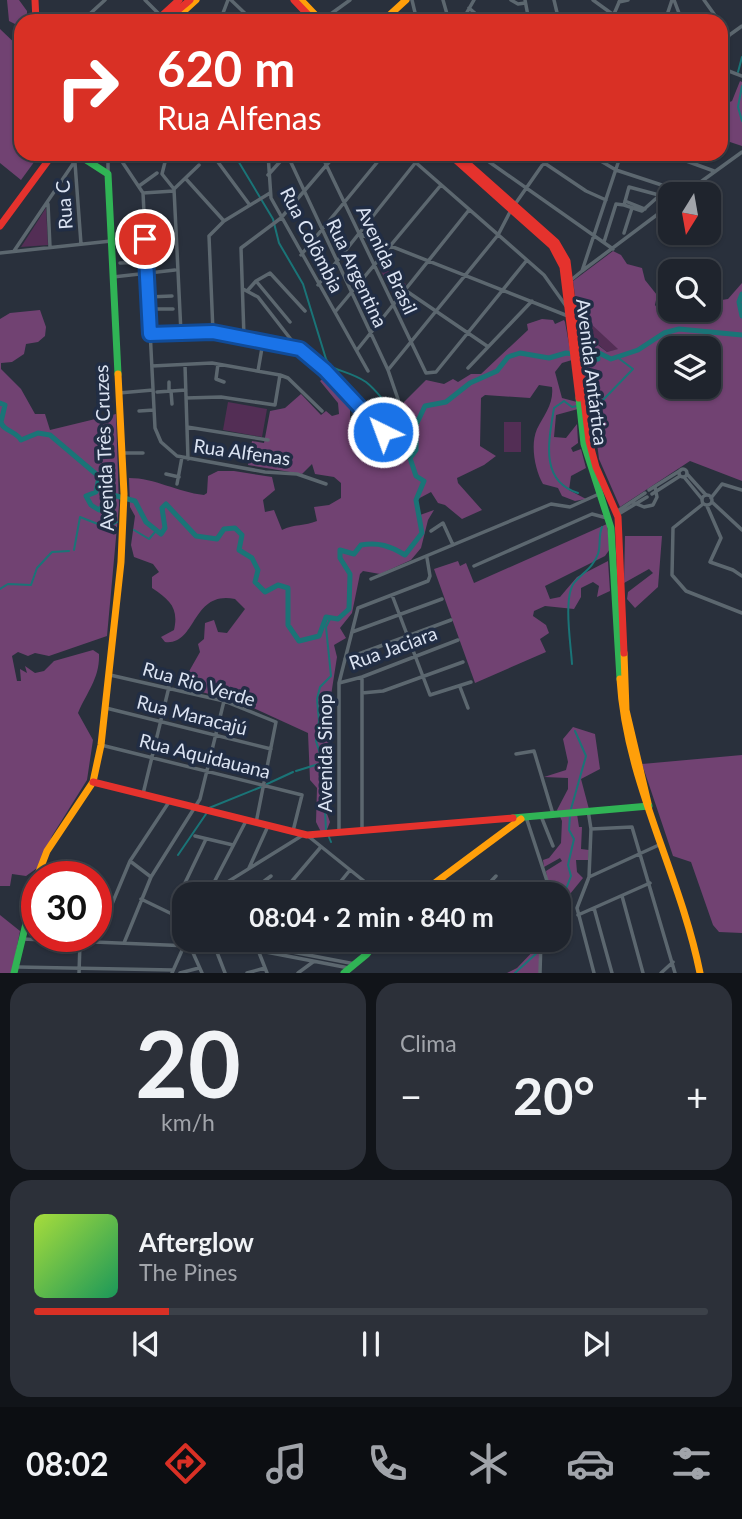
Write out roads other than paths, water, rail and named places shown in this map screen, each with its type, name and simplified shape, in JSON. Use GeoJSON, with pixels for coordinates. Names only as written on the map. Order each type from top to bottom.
{"type":"FeatureCollection","features":[{"type":"Feature","properties":{"kind":"main road"},"geometry":{"type":"LineString","coordinates":[[166,14],[179,0]]}},
{"type":"Feature","properties":{"kind":"main road"},"geometry":{"type":"LineString","coordinates":[[168,14],[185,0]]}},
{"type":"Feature","properties":{"kind":"main road"},"geometry":{"type":"LineString","coordinates":[[170,14],[190,0]]}},
{"type":"Feature","properties":{"kind":"main road"},"geometry":{"type":"LineString","coordinates":[[181,14],[196,0]]}},
{"type":"Feature","properties":{"kind":"main road"},"geometry":{"type":"LineString","coordinates":[[294,0],[307,14]]}},
{"type":"Feature","properties":{"kind":"main road"},"geometry":{"type":"LineString","coordinates":[[301,0],[314,14]]}},
{"type":"Feature","properties":{"kind":"main road"},"geometry":{"type":"LineString","coordinates":[[391,14],[406,0]]}},
{"type":"Feature","properties":{"kind":"main road"},"geometry":{"type":"LineString","coordinates":[[0,217],[42,161]]}},
{"type":"Feature","properties":{"kind":"main road"},"geometry":{"type":"LineString","coordinates":[[0,226],[48,161]]}},
{"type":"Feature","properties":{"kind":"main road"},"geometry":{"type":"LineString","coordinates":[[87,161],[108,174]]}},
{"type":"Feature","properties":{"kind":"main road","name":"Avenida Antártica"},"geometry":{"type":"LineString","coordinates":[[459,161],[557,251],[568,281],[577,364],[592,455],[616,516],[630,728],[648,804]]}},
{"type":"Feature","properties":{"kind":"main road","name":"Avenida Antártica"},"geometry":{"type":"LineString","coordinates":[[462,161],[467,167]]}},
{"type":"Feature","properties":{"kind":"main road","name":"Avenida Três Cruzes"},"geometry":{"type":"LineString","coordinates":[[93,782],[101,745],[110,674],[125,498],[108,174]]}},
{"type":"Feature","properties":{"kind":"main road","name":"Avenida Antártica"},"geometry":{"type":"LineString","coordinates":[[568,281],[567,307],[575,348]]}},
{"type":"Feature","properties":{"kind":"main road","name":"Avenida Antártica"},"geometry":{"type":"LineString","coordinates":[[577,364],[584,444],[600,494],[607,508],[616,516],[621,712],[661,844],[691,927],[700,973]]}},
{"type":"Feature","properties":{"kind":"main road"},"geometry":{"type":"LineString","coordinates":[[607,508],[610,505],[616,516]]}},
{"type":"Feature","properties":{"kind":"main road"},"geometry":{"type":"LineString","coordinates":[[621,712],[630,728]]}},
{"type":"Feature","properties":{"kind":"main road"},"geometry":{"type":"LineString","coordinates":[[43,861],[93,782],[306,835],[541,816],[648,804]]}},
{"type":"Feature","properties":{"kind":"main road"},"geometry":{"type":"LineString","coordinates":[[434,882],[525,817]]}},
{"type":"Feature","properties":{"kind":"main road"},"geometry":{"type":"LineString","coordinates":[[15,971],[21,944]]}},
{"type":"Feature","properties":{"kind":"main road"},"geometry":{"type":"LineString","coordinates":[[349,970],[367,954]]}},
{"type":"Feature","properties":{"kind":"street"},"geometry":{"type":"LineString","coordinates":[[90,14],[105,0]]}},
{"type":"Feature","properties":{"kind":"street"},"geometry":{"type":"LineString","coordinates":[[145,0],[156,14]]}},
{"type":"Feature","properties":{"kind":"street"},"geometry":{"type":"LineString","coordinates":[[229,0],[245,14]]}},
{"type":"Feature","properties":{"kind":"street"},"geometry":{"type":"LineString","coordinates":[[331,14],[350,0]]}},
{"type":"Feature","properties":{"kind":"street"},"geometry":{"type":"LineString","coordinates":[[466,14],[474,0]]}},
{"type":"Feature","properties":{"kind":"street"},"geometry":{"type":"LineString","coordinates":[[511,0],[518,4],[525,1]]}},
{"type":"Feature","properties":{"kind":"street"},"geometry":{"type":"LineString","coordinates":[[593,0],[612,14]]}},
{"type":"Feature","properties":{"kind":"street"},"geometry":{"type":"LineString","coordinates":[[620,1],[628,0]]}},
{"type":"Feature","properties":{"kind":"street"},"geometry":{"type":"LineString","coordinates":[[469,8],[476,14]]}},
{"type":"Feature","properties":{"kind":"street"},"geometry":{"type":"LineString","coordinates":[[729,36],[742,26]]}},
{"type":"Feature","properties":{"kind":"street"},"geometry":{"type":"LineString","coordinates":[[701,182],[742,152]]}},
{"type":"Feature","properties":{"kind":"street","name":"Avenida Três Cruzes"},"geometry":{"type":"LineString","coordinates":[[108,161],[108,174]]}},
{"type":"Feature","properties":{"kind":"street","name":"Rua Alfenas"},"geometry":{"type":"LineString","coordinates":[[122,161],[143,193],[154,410],[159,440],[169,452],[182,457],[265,472],[297,474],[326,484]]}},
{"type":"Feature","properties":{"kind":"street"},"geometry":{"type":"LineString","coordinates":[[165,161],[162,174],[174,190],[181,333]]}},
{"type":"Feature","properties":{"kind":"street"},"geometry":{"type":"LineString","coordinates":[[217,161],[249,204]]}},
{"type":"Feature","properties":{"kind":"street","name":"Rua Colômbia"},"geometry":{"type":"LineString","coordinates":[[268,161],[270,193],[281,218],[368,370]]}},
{"type":"Feature","properties":{"kind":"street"},"geometry":{"type":"LineString","coordinates":[[268,175],[281,161]]}},
{"type":"Feature","properties":{"kind":"street","name":"Rua Argentina"},"geometry":{"type":"LineString","coordinates":[[290,161],[388,370],[400,405]]}},
{"type":"Feature","properties":{"kind":"street","name":"Avenida Brasil"},"geometry":{"type":"LineString","coordinates":[[324,161],[422,370],[431,374],[467,333]]}},
{"type":"Feature","properties":{"kind":"street"},"geometry":{"type":"LineString","coordinates":[[244,337],[242,248],[281,218],[330,161]]}},
{"type":"Feature","properties":{"kind":"street"},"geometry":{"type":"LineString","coordinates":[[301,255],[378,161]]}},
{"type":"Feature","properties":{"kind":"street"},"geometry":{"type":"LineString","coordinates":[[488,161],[613,249]]}},
{"type":"Feature","properties":{"kind":"street"},"geometry":{"type":"LineString","coordinates":[[540,161],[606,200]]}},
{"type":"Feature","properties":{"kind":"street"},"geometry":{"type":"LineString","coordinates":[[388,370],[498,235],[546,161]]}},
{"type":"Feature","properties":{"kind":"street"},"geometry":{"type":"LineString","coordinates":[[601,161],[616,170],[658,185]]}},
{"type":"Feature","properties":{"kind":"street"},"geometry":{"type":"LineString","coordinates":[[582,271],[619,161]]}},
{"type":"Feature","properties":{"kind":"street"},"geometry":{"type":"LineString","coordinates":[[686,161],[715,172]]}},
{"type":"Feature","properties":{"kind":"street"},"geometry":{"type":"LineString","coordinates":[[318,285],[416,162],[550,282],[567,307]]}},
{"type":"Feature","properties":{"kind":"street"},"geometry":{"type":"LineString","coordinates":[[13,251],[75,163]]}},
{"type":"Feature","properties":{"kind":"street","name":"Rua C"},"geometry":{"type":"LineString","coordinates":[[75,163],[80,244]]}},
{"type":"Feature","properties":{"kind":"street"},"geometry":{"type":"LineString","coordinates":[[143,193],[174,190],[199,165]]}},
{"type":"Feature","properties":{"kind":"street"},"geometry":{"type":"LineString","coordinates":[[139,186],[156,173]]}},
{"type":"Feature","properties":{"kind":"street"},"geometry":{"type":"LineString","coordinates":[[186,179],[224,221]]}},
{"type":"Feature","properties":{"kind":"street"},"geometry":{"type":"LineString","coordinates":[[335,313],[441,185]]}},
{"type":"Feature","properties":{"kind":"street"},"geometry":{"type":"LineString","coordinates":[[624,203],[631,187],[658,194]]}},
{"type":"Feature","properties":{"kind":"street"},"geometry":{"type":"LineString","coordinates":[[213,332],[209,236],[224,221],[270,193]]}},
{"type":"Feature","properties":{"kind":"street"},"geometry":{"type":"LineString","coordinates":[[624,203],[632,208],[645,209],[658,197]]}},
{"type":"Feature","properties":{"kind":"street"},"geometry":{"type":"LineString","coordinates":[[48,202],[50,247]]}},
{"type":"Feature","properties":{"kind":"street"},"geometry":{"type":"LineString","coordinates":[[604,242],[616,204],[624,203],[645,209]]}},
{"type":"Feature","properties":{"kind":"street"},"geometry":{"type":"LineString","coordinates":[[625,233],[632,208]]}},
{"type":"Feature","properties":{"kind":"street"},"geometry":{"type":"LineString","coordinates":[[356,351],[469,210]]}},
{"type":"Feature","properties":{"kind":"street"},"geometry":{"type":"LineString","coordinates":[[568,281],[658,214]]}},
{"type":"Feature","properties":{"kind":"street"},"geometry":{"type":"LineString","coordinates":[[360,234],[568,316]]}},
{"type":"Feature","properties":{"kind":"street"},"geometry":{"type":"LineString","coordinates":[[0,253],[111,241]]}},
{"type":"Feature","properties":{"kind":"street"},"geometry":{"type":"LineString","coordinates":[[467,333],[527,260]]}},
{"type":"Feature","properties":{"kind":"street"},"geometry":{"type":"LineString","coordinates":[[120,263],[146,262]]}},
{"type":"Feature","properties":{"kind":"street"},"geometry":{"type":"LineString","coordinates":[[113,277],[175,270]]}},
{"type":"Feature","properties":{"kind":"street"},"geometry":{"type":"LineString","coordinates":[[245,289],[270,273],[305,311]]}},
{"type":"Feature","properties":{"kind":"street"},"geometry":{"type":"LineString","coordinates":[[256,281],[290,321]]}},
{"type":"Feature","properties":{"kind":"street"},"geometry":{"type":"LineString","coordinates":[[245,289],[258,297],[297,348],[325,370],[383,432]]}},
{"type":"Feature","properties":{"kind":"street"},"geometry":{"type":"LineString","coordinates":[[404,290],[487,346]]}},
{"type":"Feature","properties":{"kind":"street"},"geometry":{"type":"LineString","coordinates":[[148,297],[172,296]]}},
{"type":"Feature","properties":{"kind":"street"},"geometry":{"type":"LineString","coordinates":[[468,368],[532,301]]}},
{"type":"Feature","properties":{"kind":"street"},"geometry":{"type":"LineString","coordinates":[[149,309],[173,309]]}},
{"type":"Feature","properties":{"kind":"street"},"geometry":{"type":"LineString","coordinates":[[150,334],[213,332],[297,348]]}},
{"type":"Feature","properties":{"kind":"street"},"geometry":{"type":"LineString","coordinates":[[258,371],[264,341]]}},
{"type":"Feature","properties":{"kind":"street"},"geometry":{"type":"LineString","coordinates":[[152,366],[218,364],[280,375],[288,379],[321,411]]}},
{"type":"Feature","properties":{"kind":"street"},"geometry":{"type":"LineString","coordinates":[[218,364],[216,379],[224,382]]}},
{"type":"Feature","properties":{"kind":"street"},"geometry":{"type":"LineString","coordinates":[[185,365],[188,458]]}},
{"type":"Feature","properties":{"kind":"street"},"geometry":{"type":"LineString","coordinates":[[186,398],[221,397],[275,405],[280,375]]}},
{"type":"Feature","properties":{"kind":"street"},"geometry":{"type":"LineString","coordinates":[[169,382],[172,404]]}},
{"type":"Feature","properties":{"kind":"street"},"geometry":{"type":"LineString","coordinates":[[119,393],[186,390]]}},
{"type":"Feature","properties":{"kind":"street"},"geometry":{"type":"LineString","coordinates":[[139,411],[154,410]]}},
{"type":"Feature","properties":{"kind":"street"},"geometry":{"type":"LineString","coordinates":[[187,427],[268,440]]}},
{"type":"Feature","properties":{"kind":"street"},"geometry":{"type":"LineString","coordinates":[[122,453],[143,453]]}},
{"type":"Feature","properties":{"kind":"street"},"geometry":{"type":"LineString","coordinates":[[177,484],[182,457]]}},
{"type":"Feature","properties":{"kind":"street"},"geometry":{"type":"LineString","coordinates":[[166,474],[178,477]]}},
{"type":"Feature","properties":{"kind":"street"},"geometry":{"type":"LineString","coordinates":[[474,566],[593,514],[616,516],[683,474],[704,501],[720,538],[709,561],[742,576]]}},
{"type":"Feature","properties":{"kind":"street"},"geometry":{"type":"LineString","coordinates":[[742,490],[722,484],[711,500],[704,501],[673,528],[672,575],[686,591],[742,613]]}},
{"type":"Feature","properties":{"kind":"street"},"geometry":{"type":"LineString","coordinates":[[633,503],[647,508],[653,505],[650,493]]}},
{"type":"Feature","properties":{"kind":"street"},"geometry":{"type":"LineString","coordinates":[[371,579],[427,558],[551,504],[570,507],[600,494]]}},
{"type":"Feature","properties":{"kind":"street"},"geometry":{"type":"LineString","coordinates":[[704,501],[711,500]]}},
{"type":"Feature","properties":{"kind":"street"},"geometry":{"type":"LineString","coordinates":[[711,500],[742,530]]}},
{"type":"Feature","properties":{"kind":"street"},"geometry":{"type":"LineString","coordinates":[[598,515],[607,508]]}},
{"type":"Feature","properties":{"kind":"street"},"geometry":{"type":"LineString","coordinates":[[431,531],[443,523],[453,545]]}},
{"type":"Feature","properties":{"kind":"street","name":"Avenida Sinop"},"geometry":{"type":"LineString","coordinates":[[338,833],[338,683],[358,608],[429,580],[427,558]]}},
{"type":"Feature","properties":{"kind":"street"},"geometry":{"type":"LineString","coordinates":[[392,595],[430,695],[471,682]]}},
{"type":"Feature","properties":{"kind":"street"},"geometry":{"type":"LineString","coordinates":[[352,633],[442,599]]}},
{"type":"Feature","properties":{"kind":"street"},"geometry":{"type":"LineString","coordinates":[[345,659],[450,620]]}},
{"type":"Feature","properties":{"kind":"street","name":"Rua Jaciara"},"geometry":{"type":"LineString","coordinates":[[338,683],[362,677],[458,640]]}},
{"type":"Feature","properties":{"kind":"street"},"geometry":{"type":"LineString","coordinates":[[362,693],[383,691],[463,662]]}},
{"type":"Feature","properties":{"kind":"street","name":"Rua Rio Verde"},"geometry":{"type":"LineString","coordinates":[[110,674],[224,701],[276,722],[271,749]]}},
{"type":"Feature","properties":{"kind":"street"},"geometry":{"type":"LineString","coordinates":[[362,677],[362,831]]}},
{"type":"Feature","properties":{"kind":"street"},"geometry":{"type":"LineString","coordinates":[[143,794],[169,687]]}},
{"type":"Feature","properties":{"kind":"street"},"geometry":{"type":"LineString","coordinates":[[459,687],[468,708]]}},
{"type":"Feature","properties":{"kind":"street"},"geometry":{"type":"LineString","coordinates":[[124,943],[151,877],[195,808],[224,701]]}},
{"type":"Feature","properties":{"kind":"street","name":"Rua Maracajú"},"geometry":{"type":"LineString","coordinates":[[106,708],[271,749]]}},
{"type":"Feature","properties":{"kind":"street","name":"Rua Aquidauana"},"geometry":{"type":"LineString","coordinates":[[101,745],[302,795],[293,831]]}},
{"type":"Feature","properties":{"kind":"street"},"geometry":{"type":"LineString","coordinates":[[256,823],[271,749]]}},
{"type":"Feature","properties":{"kind":"street"},"geometry":{"type":"LineString","coordinates":[[516,754],[534,751],[553,814]]}},
{"type":"Feature","properties":{"kind":"street"},"geometry":{"type":"LineString","coordinates":[[112,904],[130,861],[169,801]]}},
{"type":"Feature","properties":{"kind":"street"},"geometry":{"type":"LineString","coordinates":[[589,810],[589,877],[578,902],[578,915],[594,973]]}},
{"type":"Feature","properties":{"kind":"street"},"geometry":{"type":"LineString","coordinates":[[541,816],[553,846]]}},
{"type":"Feature","properties":{"kind":"street"},"geometry":{"type":"LineString","coordinates":[[525,817],[547,882]]}},
{"type":"Feature","properties":{"kind":"street"},"geometry":{"type":"LineString","coordinates":[[214,882],[246,821]]}},
{"type":"Feature","properties":{"kind":"street"},"geometry":{"type":"LineString","coordinates":[[248,870],[268,826]]}},
{"type":"Feature","properties":{"kind":"street"},"geometry":{"type":"LineString","coordinates":[[591,829],[632,827],[674,973]]}},
{"type":"Feature","properties":{"kind":"street"},"geometry":{"type":"LineString","coordinates":[[228,882],[306,835],[365,882]]}},
{"type":"Feature","properties":{"kind":"street"},"geometry":{"type":"LineString","coordinates":[[195,836],[233,845]]}},
{"type":"Feature","properties":{"kind":"street"},"geometry":{"type":"LineString","coordinates":[[185,882],[206,839]]}},
{"type":"Feature","properties":{"kind":"street"},"geometry":{"type":"LineString","coordinates":[[589,877],[661,844]]}},
{"type":"Feature","properties":{"kind":"street"},"geometry":{"type":"LineString","coordinates":[[290,882],[320,847]]}},
{"type":"Feature","properties":{"kind":"street"},"geometry":{"type":"LineString","coordinates":[[130,861],[151,877]]}},
{"type":"Feature","properties":{"kind":"street"},"geometry":{"type":"LineString","coordinates":[[342,882],[350,870]]}},
{"type":"Feature","properties":{"kind":"street"},"geometry":{"type":"LineString","coordinates":[[263,882],[271,876]]}},
{"type":"Feature","properties":{"kind":"street"},"geometry":{"type":"LineString","coordinates":[[440,876],[447,882]]}},
{"type":"Feature","properties":{"kind":"street"},"geometry":{"type":"LineString","coordinates":[[490,882],[496,876]]}},
{"type":"Feature","properties":{"kind":"street"},"geometry":{"type":"LineString","coordinates":[[578,915],[650,883]]}},
{"type":"Feature","properties":{"kind":"street"},"geometry":{"type":"LineString","coordinates":[[622,896],[643,973]]}},
{"type":"Feature","properties":{"kind":"street"},"geometry":{"type":"LineString","coordinates":[[141,899],[172,914]]}},
{"type":"Feature","properties":{"kind":"street"},"geometry":{"type":"LineString","coordinates":[[594,908],[612,973]]}},
{"type":"Feature","properties":{"kind":"street"},"geometry":{"type":"LineString","coordinates":[[112,943],[172,945]]}},
{"type":"Feature","properties":{"kind":"street"},"geometry":{"type":"LineString","coordinates":[[78,971],[79,952]]}},
{"type":"Feature","properties":{"kind":"street"},"geometry":{"type":"LineString","coordinates":[[15,971],[172,971],[179,952]]}},
{"type":"Feature","properties":{"kind":"street"},"geometry":{"type":"LineString","coordinates":[[180,973],[200,970],[192,952]]}},
{"type":"Feature","properties":{"kind":"street"},"geometry":{"type":"LineString","coordinates":[[217,952],[225,973]]}},
{"type":"Feature","properties":{"kind":"street"},"geometry":{"type":"LineString","coordinates":[[247,973],[266,970],[259,952]]}},
{"type":"Feature","properties":{"kind":"street"},"geometry":{"type":"LineString","coordinates":[[268,952],[349,970]]}},
{"type":"Feature","properties":{"kind":"street"},"geometry":{"type":"LineString","coordinates":[[286,952],[349,970]]}},
{"type":"Feature","properties":{"kind":"street"},"geometry":{"type":"LineString","coordinates":[[540,952],[540,973]]}},
{"type":"Feature","properties":{"kind":"street"},"geometry":{"type":"LineString","coordinates":[[298,973],[314,961]]}},
{"type":"Feature","properties":{"kind":"street"},"geometry":{"type":"LineString","coordinates":[[661,973],[673,962]]}},
{"type":"Feature","properties":{"kind":"waterway"},"geometry":{"type":"LineString","coordinates":[[738,72],[742,57]]}},
{"type":"Feature","properties":{"kind":"waterway"},"geometry":{"type":"LineString","coordinates":[[742,86],[738,107],[742,121]]}},
{"type":"Feature","properties":{"kind":"waterway"},"geometry":{"type":"LineString","coordinates":[[238,161],[273,219],[279,243],[303,284],[326,359],[331,367],[366,382],[395,412],[417,422]]}},
{"type":"Feature","properties":{"kind":"waterway"},"geometry":{"type":"LineString","coordinates":[[742,294],[739,302],[742,316]]}},
{"type":"Feature","properties":{"kind":"waterway"},"geometry":{"type":"LineString","coordinates":[[0,403],[5,405],[2,425],[21,440],[38,433],[50,435],[99,477],[96,492],[86,496],[91,505],[99,510],[113,495],[135,501],[146,522],[161,534],[165,528],[162,508],[166,504],[196,536],[217,539],[224,529],[235,528],[242,535],[239,550],[252,558],[258,570],[255,582],[265,592],[278,585],[288,588],[288,625],[299,641],[319,636],[326,617],[338,619],[349,609],[350,574],[340,558],[340,550],[354,554],[361,545],[379,544],[405,555],[422,533],[416,500],[424,481],[416,476],[410,458],[416,450],[416,425],[425,406],[446,402],[470,383],[497,371],[508,357],[520,353],[549,358],[566,353],[588,356],[593,360],[598,359],[597,352],[611,359],[638,350],[664,333],[679,329],[742,335]]}},
{"type":"Feature","properties":{"kind":"waterway"},"geometry":{"type":"LineString","coordinates":[[590,405],[601,402],[633,369],[617,357]]}},
{"type":"Feature","properties":{"kind":"waterway"},"geometry":{"type":"LineString","coordinates":[[577,406],[572,407],[564,401],[554,408],[549,446],[552,469],[557,479],[578,493]]}},
{"type":"Feature","properties":{"kind":"waterway"},"geometry":{"type":"LineString","coordinates":[[74,550],[80,517],[108,528],[117,522]]}},
{"type":"Feature","properties":{"kind":"waterway"},"geometry":{"type":"LineString","coordinates":[[572,664],[569,599],[574,583],[596,559],[602,527]]}},
{"type":"Feature","properties":{"kind":"waterway"},"geometry":{"type":"LineString","coordinates":[[134,530],[149,539],[155,532]]}},
{"type":"Feature","properties":{"kind":"waterway"},"geometry":{"type":"LineString","coordinates":[[0,589],[8,584],[31,585],[37,568],[52,552],[69,551]]}},
{"type":"Feature","properties":{"kind":"waterway"},"geometry":{"type":"LineString","coordinates":[[326,831],[323,763],[316,741],[319,721],[317,699],[320,687],[331,676],[326,627],[331,617]]}},
{"type":"Feature","properties":{"kind":"waterway"},"geometry":{"type":"LineString","coordinates":[[571,809],[586,756],[575,731]]}},
{"type":"Feature","properties":{"kind":"waterway"},"geometry":{"type":"LineString","coordinates":[[296,771],[322,763]]}},
{"type":"Feature","properties":{"kind":"waterway"},"geometry":{"type":"LineString","coordinates":[[267,784],[293,772]]}},
{"type":"Feature","properties":{"kind":"waterway"},"geometry":{"type":"LineString","coordinates":[[209,808],[261,787]]}},
{"type":"Feature","properties":{"kind":"waterway"},"geometry":{"type":"LineString","coordinates":[[178,855],[206,814]]}},
{"type":"Feature","properties":{"kind":"waterway"},"geometry":{"type":"LineString","coordinates":[[569,882],[571,876],[568,865],[574,839],[569,830],[570,815]]}},
{"type":"Feature","properties":{"kind":"waterway"},"geometry":{"type":"LineString","coordinates":[[329,837],[331,842]]}},
{"type":"Feature","properties":{"kind":"waterway"},"geometry":{"type":"LineString","coordinates":[[515,973],[538,952]]}}]}
